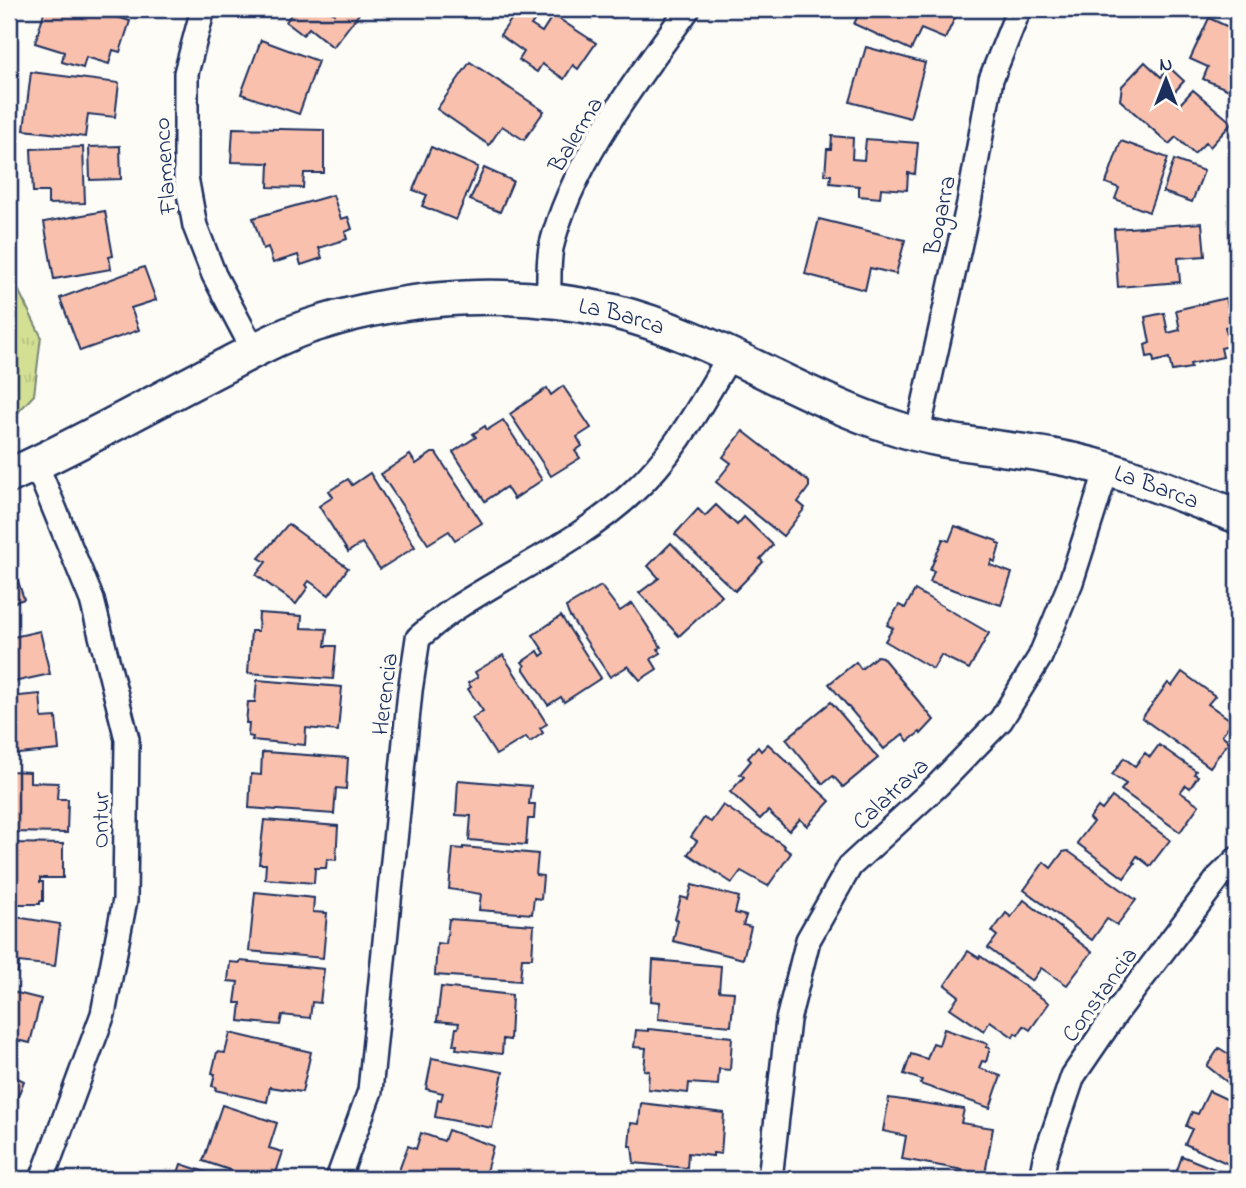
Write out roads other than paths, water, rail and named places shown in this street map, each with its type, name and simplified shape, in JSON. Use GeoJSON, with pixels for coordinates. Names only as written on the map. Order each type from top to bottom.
{"type":"FeatureCollection","features":[{"type":"Feature","properties":{"kind":"street","name":"Flamenco"},"geometry":{"type":"LineString","coordinates":[[203,9],[186,73],[186,177],[195,226],[214,275],[254,351]]}},
{"type":"Feature","properties":{"kind":"street","name":"Balerma"},"geometry":{"type":"LineString","coordinates":[[549,302],[551,251],[578,174],[643,72],[688,9]]}},
{"type":"Feature","properties":{"kind":"street","name":"Bogarra"},"geometry":{"type":"LineString","coordinates":[[917,436],[969,204],[991,79],[1019,9]]}},
{"type":"Feature","properties":{"kind":"street","name":"La Barca"},"geometry":{"type":"LineString","coordinates":[[22,470],[254,351],[317,323],[382,307],[460,298],[501,297],[612,311],[731,354],[802,391],[862,417],[917,436],[1057,457],[1108,468],[1237,516]]}},
{"type":"Feature","properties":{"kind":"street","name":"Herencia"},"geometry":{"type":"LineString","coordinates":[[338,1179],[370,1091],[410,691],[418,638],[453,610],[599,521],[634,492],[661,463],[697,411],[731,354]]}},
{"type":"Feature","properties":{"kind":"street","name":"Calatrava"},"geometry":{"type":"LineString","coordinates":[[770,1179],[788,1020],[808,940],[850,866],[938,785],[1001,720],[1040,657],[1071,582],[1108,468]]}},
{"type":"Feature","properties":{"kind":"street","name":"Ontur"},"geometry":{"type":"LineString","coordinates":[[22,470],[92,600],[127,738],[125,900],[118,938],[103,1014],[42,1179]]}},
{"type":"Feature","properties":{"kind":"street","name":"Constancia"},"geometry":{"type":"LineString","coordinates":[[1041,1179],[1045,1158],[1073,1076],[1124,1002],[1219,877],[1237,859]]}}]}
